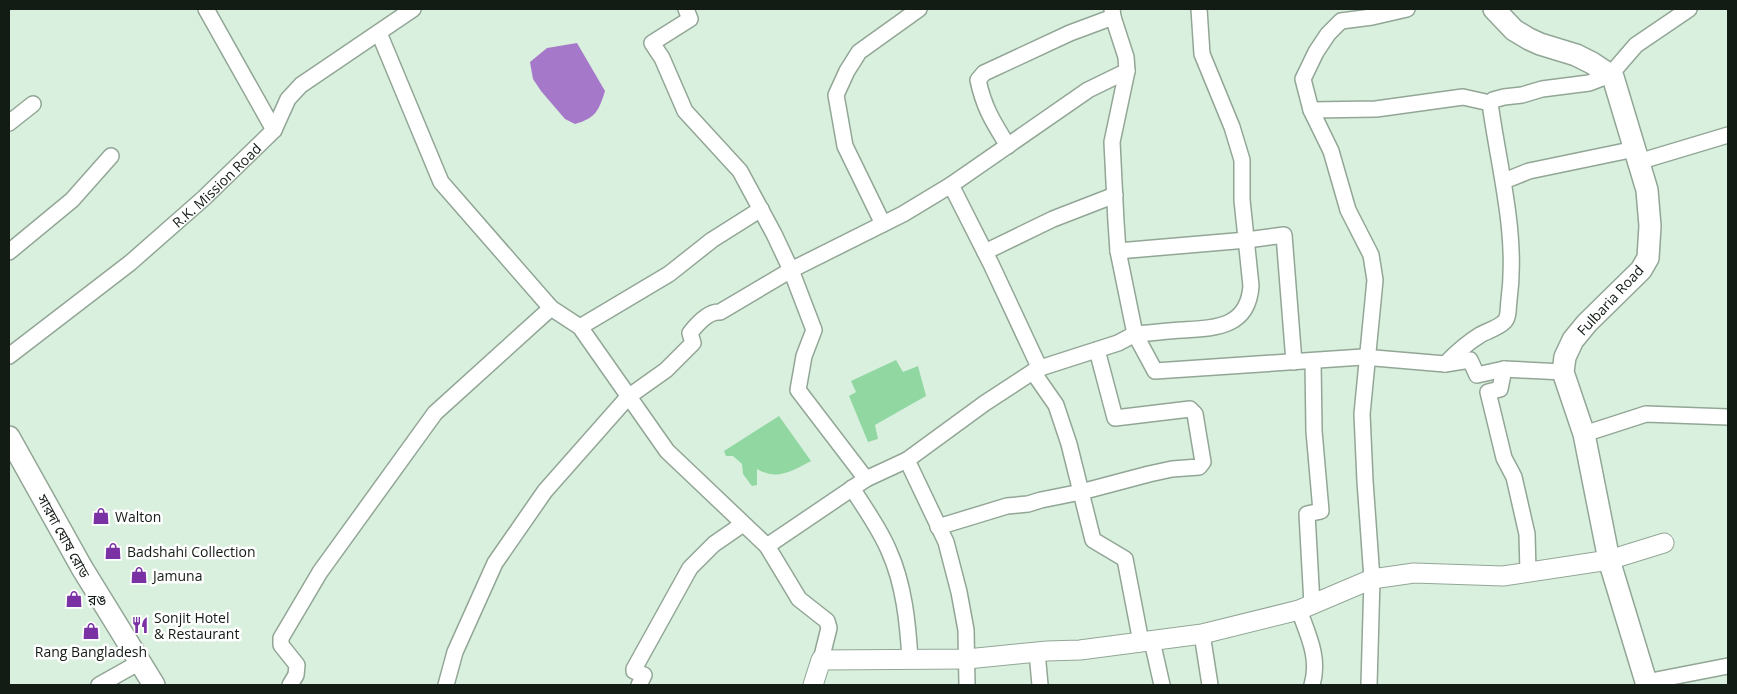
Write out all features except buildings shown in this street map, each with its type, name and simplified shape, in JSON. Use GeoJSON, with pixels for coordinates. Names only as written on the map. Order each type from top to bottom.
{"type":"FeatureCollection","features":[{"type":"Feature","properties":{"kind":"main road"},"geometry":{"type":"LineString","coordinates":[[1494,9],[1514,30],[1535,42],[1576,55],[1610,75]]}},
{"type":"Feature","properties":{"kind":"main road","name":"Fulbaria Road"},"geometry":{"type":"LineString","coordinates":[[1563,372],[1565,357],[1573,340],[1587,322],[1641,270],[1648,258],[1649,217],[1646,190],[1613,77],[1610,75]]}},
{"type":"Feature","properties":{"kind":"main road"},"geometry":{"type":"LineString","coordinates":[[1563,372],[1584,434],[1609,560],[1646,684]]}},
{"type":"Feature","properties":{"kind":"main road","name":"সারদা ঘোষ রোড"},"geometry":{"type":"LineString","coordinates":[[9,436],[82,568],[154,685]]}},
{"type":"Feature","properties":{"kind":"street"},"geometry":{"type":"LineString","coordinates":[[206,9],[274,130]]}},
{"type":"Feature","properties":{"kind":"street","name":"R.K. Mission Road"},"geometry":{"type":"LineString","coordinates":[[9,356],[130,263],[204,198],[274,130],[288,99],[301,85],[413,9]]}},
{"type":"Feature","properties":{"kind":"street"},"geometry":{"type":"LineString","coordinates":[[686,9],[690,19],[652,43],[662,58],[685,111],[740,171],[792,270],[814,330],[804,356],[798,390],[866,479]]}},
{"type":"Feature","properties":{"kind":"street"},"geometry":{"type":"LineString","coordinates":[[883,224],[845,146],[836,95],[847,71],[859,52],[919,9]]}},
{"type":"Feature","properties":{"kind":"street"},"geometry":{"type":"LineString","coordinates":[[767,546],[866,479],[907,460],[986,403],[1036,370],[1118,343],[1136,334],[1211,328],[1224,325],[1244,311],[1250,300],[1251,286],[1242,200],[1242,160],[1232,127],[1202,54],[1199,9]]}},
{"type":"Feature","properties":{"kind":"street"},"geometry":{"type":"LineString","coordinates":[[1369,685],[1372,579],[1362,414],[1375,280],[1371,255],[1348,210],[1330,151],[1311,110],[1303,79],[1316,52],[1328,34],[1341,21],[1407,9]]}},
{"type":"Feature","properties":{"kind":"street"},"geometry":{"type":"LineString","coordinates":[[1490,103],[1504,96],[1522,95],[1542,89],[1590,83],[1610,75],[1636,45],[1689,9]]}},
{"type":"Feature","properties":{"kind":"street"},"geometry":{"type":"LineString","coordinates":[[1008,146],[988,115],[978,80],[984,74],[1113,13],[1126,57],[1127,72],[1112,142],[1118,251],[1136,334],[1155,371],[1368,358],[1445,364],[1470,360],[1477,375],[1504,369],[1563,372]]}},
{"type":"Feature","properties":{"kind":"street"},"geometry":{"type":"LineString","coordinates":[[379,33],[441,182],[551,308],[580,327],[667,451],[767,546],[799,599],[826,621],[828,628],[813,685]]}},
{"type":"Feature","properties":{"kind":"street"},"geometry":{"type":"LineString","coordinates":[[446,685],[455,652],[495,563],[544,491],[628,397],[666,370],[693,343],[690,333],[695,326],[712,312],[720,312],[792,270],[883,224],[951,185],[1088,90],[1127,72]]}},
{"type":"Feature","properties":{"kind":"street"},"geometry":{"type":"LineString","coordinates":[[1311,110],[1376,109],[1463,97],[1490,103]]}},
{"type":"Feature","properties":{"kind":"street"},"geometry":{"type":"LineString","coordinates":[[1445,364],[1460,349],[1504,322],[1508,314],[1512,284],[1512,238],[1490,103]]}},
{"type":"Feature","properties":{"kind":"street"},"geometry":{"type":"LineString","coordinates":[[9,123],[33,104]]}},
{"type":"Feature","properties":{"kind":"street"},"geometry":{"type":"LineString","coordinates":[[1504,181],[1529,171],[1636,156],[1728,136]]}},
{"type":"Feature","properties":{"kind":"street"},"geometry":{"type":"LineString","coordinates":[[9,252],[72,200],[111,156]]}},
{"type":"Feature","properties":{"kind":"street"},"geometry":{"type":"LineString","coordinates":[[951,185],[985,252],[1036,370],[1056,405],[1069,444],[1093,540],[1125,559],[1147,642],[1162,685]]}},
{"type":"Feature","properties":{"kind":"street"},"geometry":{"type":"LineString","coordinates":[[985,252],[1053,219],[1115,195]]}},
{"type":"Feature","properties":{"kind":"street"},"geometry":{"type":"LineString","coordinates":[[580,327],[669,274],[712,240],[761,209]]}},
{"type":"Feature","properties":{"kind":"street"},"geometry":{"type":"LineString","coordinates":[[1118,251],[1284,235],[1294,362]]}},
{"type":"Feature","properties":{"kind":"street"},"geometry":{"type":"LineString","coordinates":[[290,685],[296,675],[297,665],[281,645],[281,638],[320,572],[435,413],[551,308]]}},
{"type":"Feature","properties":{"kind":"street"},"geometry":{"type":"LineString","coordinates":[[938,527],[1006,506],[1028,504],[1157,472],[1200,467],[1203,462],[1196,414],[1190,409],[1115,418],[1096,350]]}},
{"type":"Feature","properties":{"kind":"street"},"geometry":{"type":"LineString","coordinates":[[1312,685],[1316,674],[1315,655],[1306,607],[1307,514],[1321,512],[1314,431],[1313,361]]}},
{"type":"Feature","properties":{"kind":"street"},"geometry":{"type":"LineString","coordinates":[[1504,369],[1500,389],[1488,392],[1504,458],[1514,477],[1527,534],[1528,572]]}},
{"type":"Feature","properties":{"kind":"street"},"geometry":{"type":"LineString","coordinates":[[1584,434],[1646,414],[1728,417]]}},
{"type":"Feature","properties":{"kind":"street"},"geometry":{"type":"LineString","coordinates":[[907,460],[946,542],[959,592],[966,630],[967,685]]}},
{"type":"Feature","properties":{"kind":"street"},"geometry":{"type":"LineString","coordinates":[[852,488],[877,527],[890,552],[901,586],[909,634],[910,660]]}},
{"type":"Feature","properties":{"kind":"street"},"geometry":{"type":"LineString","coordinates":[[639,685],[644,675],[636,672],[634,669],[690,568],[714,544],[743,524]]}},
{"type":"Feature","properties":{"kind":"street"},"geometry":{"type":"LineString","coordinates":[[821,660],[968,659],[1080,650],[1147,642],[1202,634],[1306,607],[1372,579],[1414,573],[1503,576],[1609,560],[1664,543]]}},
{"type":"Feature","properties":{"kind":"street"},"geometry":{"type":"LineString","coordinates":[[1202,634],[1210,685]]}},
{"type":"Feature","properties":{"kind":"street"},"geometry":{"type":"LineString","coordinates":[[1037,652],[1040,685]]}},
{"type":"Feature","properties":{"kind":"street"},"geometry":{"type":"LineString","coordinates":[[99,685],[140,662]]}},
{"type":"Feature","properties":{"kind":"street"},"geometry":{"type":"LineString","coordinates":[[1646,684],[1728,666]]}},
{"type":"Feature","properties":{"kind":"green space"},"geometry":{"type":"Polygon","coordinates":[[[896,360],[903,372],[918,366],[926,396],[875,425],[878,439],[868,442],[849,396],[856,392],[851,381],[896,360]]]}},
{"type":"Feature","properties":{"kind":"green space"},"geometry":{"type":"Polygon","coordinates":[[[779,416],[811,461],[791,471],[778,474],[764,473],[757,469],[757,485],[752,486],[743,474],[742,464],[733,456],[726,456],[724,451],[779,416]]]}},
{"type":"Feature","properties":{"kind":"shaded area"},"geometry":{"type":"Polygon","coordinates":[[[577,43],[605,91],[596,112],[588,119],[575,124],[565,119],[541,91],[533,79],[530,62],[547,48],[577,43]]]}},
{"type":"Feature","properties":{"kind":"place","name":"Walton"},"geometry":{"type":"Point","coordinates":[101,516]}},
{"type":"Feature","properties":{"kind":"place","name":"Badshahi Collection"},"geometry":{"type":"Point","coordinates":[113,551]}},
{"type":"Feature","properties":{"kind":"place","name":"Jamuna"},"geometry":{"type":"Point","coordinates":[139,575]}},
{"type":"Feature","properties":{"kind":"place","name":"রঙ"},"geometry":{"type":"Point","coordinates":[74,599]}},
{"type":"Feature","properties":{"kind":"place","name":"Sonjit Hotel & Restaurant"},"geometry":{"type":"Point","coordinates":[140,625]}},
{"type":"Feature","properties":{"kind":"place","name":"Rang Bangladesh"},"geometry":{"type":"Point","coordinates":[91,631]}}]}
